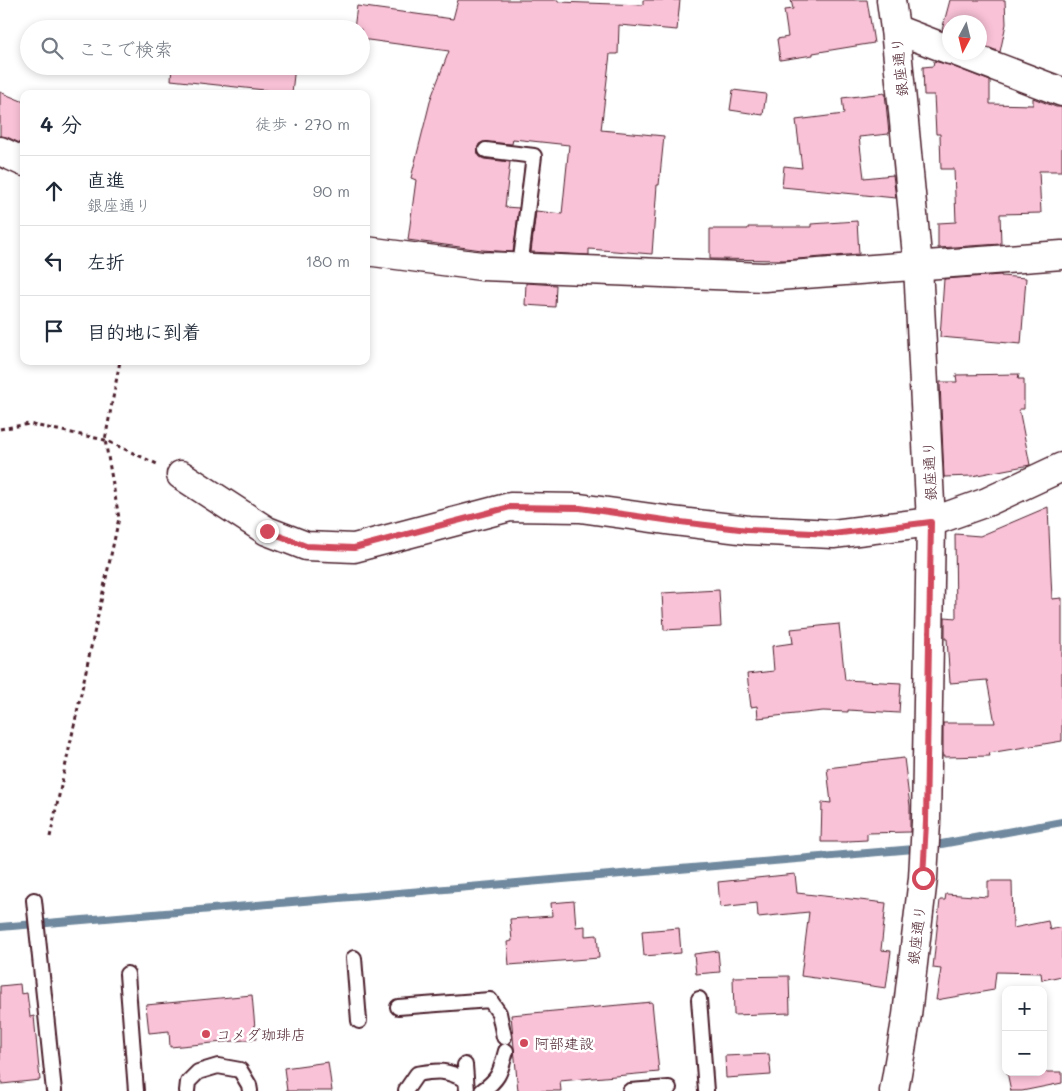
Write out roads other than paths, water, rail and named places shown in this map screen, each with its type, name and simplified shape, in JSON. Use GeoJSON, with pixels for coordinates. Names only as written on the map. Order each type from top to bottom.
{"type":"FeatureCollection","features":[{"type":"Feature","properties":{"kind":"street","name":"銀座通り"},"geometry":{"type":"LineString","coordinates":[[891,0],[918,266],[931,522],[924,863],[907,1015],[894,1091]]}},
{"type":"Feature","properties":{"kind":"street"},"geometry":{"type":"LineString","coordinates":[[895,29],[942,47]]}},
{"type":"Feature","properties":{"kind":"street"},"geometry":{"type":"LineString","coordinates":[[979,60],[1062,92]]}},
{"type":"Feature","properties":{"kind":"street"},"geometry":{"type":"LineString","coordinates":[[0,151],[20,160]]}},
{"type":"Feature","properties":{"kind":"street"},"geometry":{"type":"LineString","coordinates":[[370,252],[481,266],[764,276],[1062,255]]}},
{"type":"Feature","properties":{"kind":"street"},"geometry":{"type":"LineString","coordinates":[[181,475],[267,531],[306,546],[354,548],[510,507],[580,508],[748,530],[833,534],[931,522],[987,502],[1062,467]]}},
{"type":"Feature","properties":{"kind":"lane"},"geometry":{"type":"LineString","coordinates":[[486,150],[534,156],[520,267]]}},
{"type":"Feature","properties":{"kind":"lane"},"geometry":{"type":"LineString","coordinates":[[34,900],[54,1091]]}},
{"type":"Feature","properties":{"kind":"lane"},"geometry":{"type":"LineString","coordinates":[[354,958],[359,1021]]}},
{"type":"Feature","properties":{"kind":"lane"},"geometry":{"type":"LineString","coordinates":[[127,974],[136,1091]]}},
{"type":"Feature","properties":{"kind":"lane"},"geometry":{"type":"LineString","coordinates":[[699,999],[706,1091]]}},
{"type":"Feature","properties":{"kind":"lane"},"geometry":{"type":"LineString","coordinates":[[398,1008],[490,1000],[499,1013],[504,1037]]}},
{"type":"Feature","properties":{"kind":"lane"},"geometry":{"type":"LineString","coordinates":[[482,1091],[491,1085],[500,1072],[506,1051]]}},
{"type":"Feature","properties":{"kind":"lane"},"geometry":{"type":"LineString","coordinates":[[465,1065],[467,1086]]}},
{"type":"Feature","properties":{"kind":"lane"},"geometry":{"type":"LineString","coordinates":[[187,1091],[188,1082],[198,1072],[218,1066],[240,1070],[249,1085],[250,1091]]}},
{"type":"Feature","properties":{"kind":"lane"},"geometry":{"type":"LineString","coordinates":[[406,1090],[417,1074],[434,1071],[452,1073],[467,1086]]}},
{"type":"Feature","properties":{"kind":"lane"},"geometry":{"type":"LineString","coordinates":[[630,1091],[668,1088]]}},
{"type":"Feature","properties":{"kind":"waterway"},"geometry":{"type":"LineString","coordinates":[[0,927],[914,849],[1062,822]]}},
{"type":"Feature","properties":{"kind":"place","name":"コメダ珈琲店"},"geometry":{"type":"Point","coordinates":[206,1034]}},
{"type":"Feature","properties":{"kind":"place","name":"阿部建設"},"geometry":{"type":"Point","coordinates":[524,1043]}}]}
